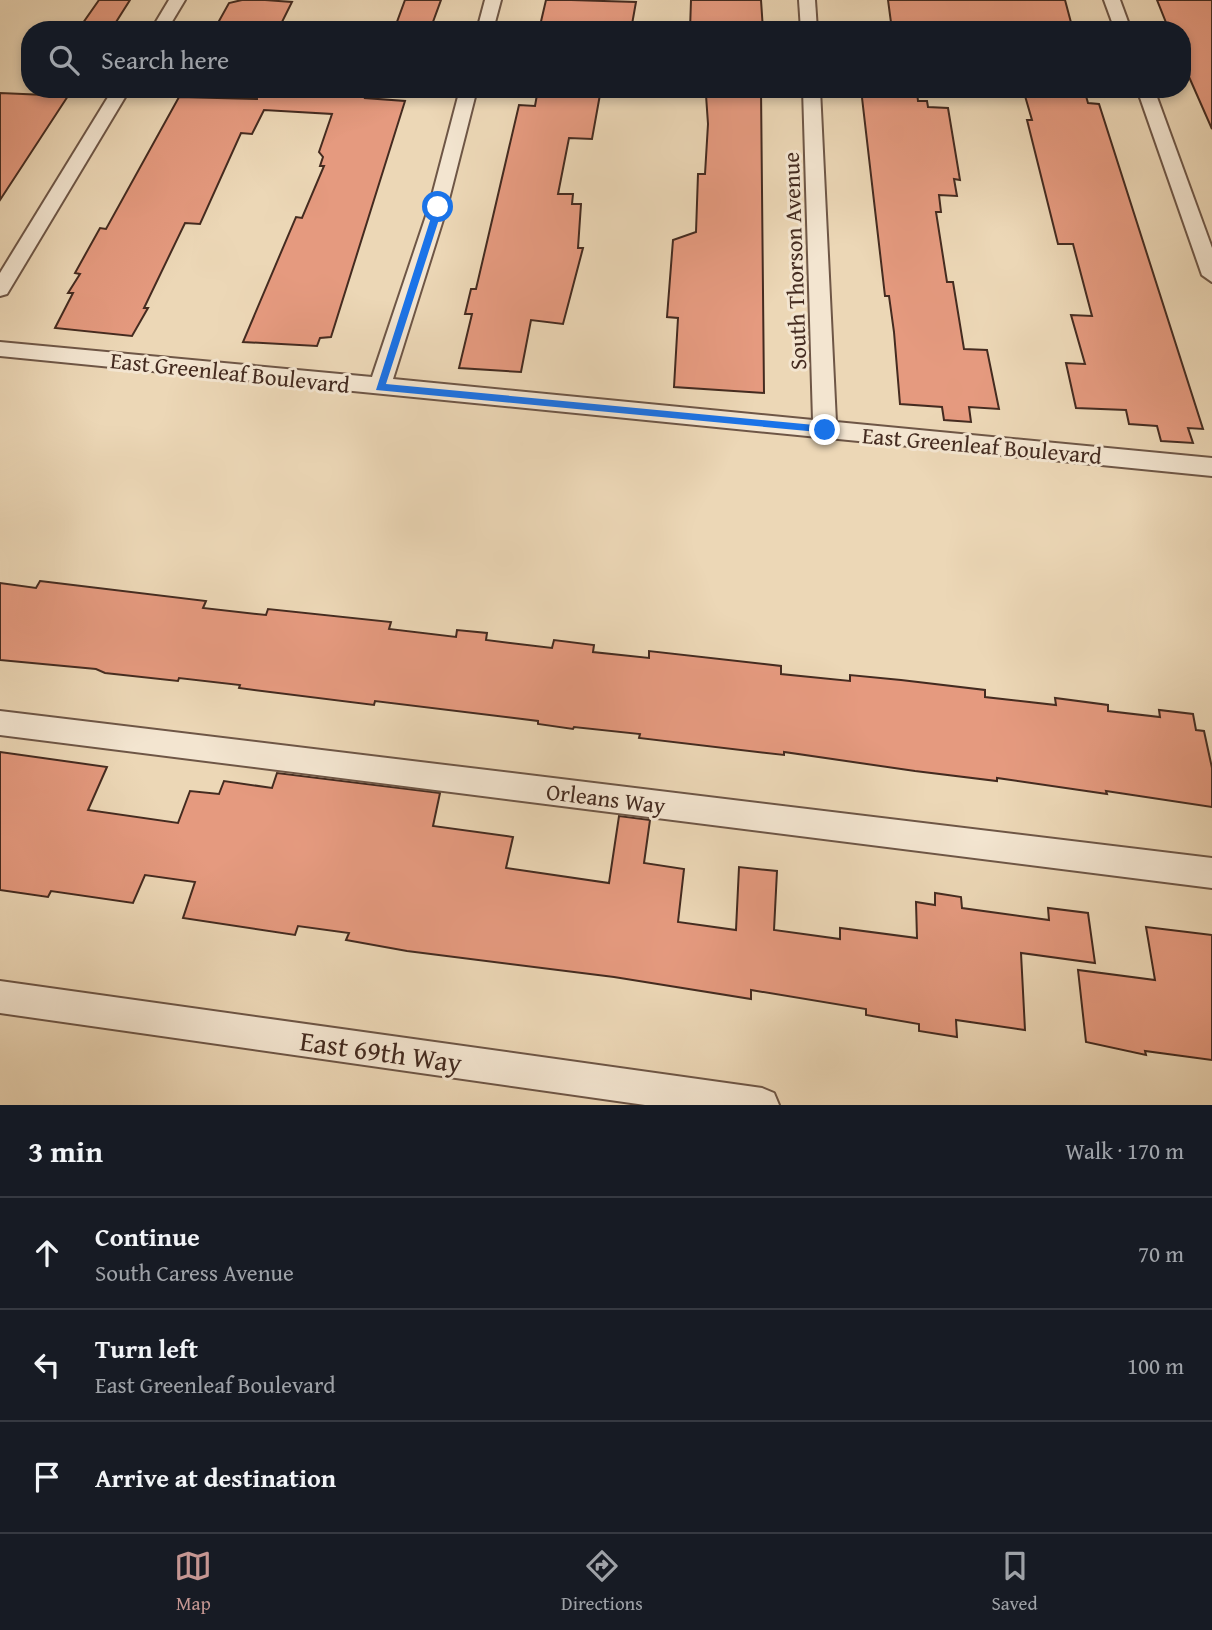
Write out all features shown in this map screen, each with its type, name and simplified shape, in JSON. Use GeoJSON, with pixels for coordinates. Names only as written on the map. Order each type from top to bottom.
{"type":"FeatureCollection","features":[{"type":"Feature","properties":{"kind":"street"},"geometry":{"type":"LineString","coordinates":[[164,21],[177,0]]}},
{"type":"Feature","properties":{"kind":"street"},"geometry":{"type":"LineString","coordinates":[[487,21],[493,0]]}},
{"type":"Feature","properties":{"kind":"street"},"geometry":{"type":"LineString","coordinates":[[807,0],[808,21]]}},
{"type":"Feature","properties":{"kind":"street"},"geometry":{"type":"LineString","coordinates":[[1112,0],[1120,21]]}},
{"type":"Feature","properties":{"kind":"street"},"geometry":{"type":"LineString","coordinates":[[0,289],[117,98]]}},
{"type":"Feature","properties":{"kind":"street"},"geometry":{"type":"LineString","coordinates":[[380,387],[438,207],[467,98]]}},
{"type":"Feature","properties":{"kind":"street","name":"South Thorson Avenue"},"geometry":{"type":"LineString","coordinates":[[811,98],[825,430]]}},
{"type":"Feature","properties":{"kind":"street"},"geometry":{"type":"LineString","coordinates":[[1148,98],[1212,275]]}},
{"type":"Feature","properties":{"kind":"street","name":"East Greenleaf Boulevard"},"geometry":{"type":"LineString","coordinates":[[0,349],[1212,467]]}},
{"type":"Feature","properties":{"kind":"street","name":"Orleans Way"},"geometry":{"type":"LineString","coordinates":[[0,723],[1212,873]]}},
{"type":"Feature","properties":{"kind":"street","name":"East 69th Way"},"geometry":{"type":"LineString","coordinates":[[0,997],[762,1105]]}},
{"type":"Feature","properties":{"kind":"building"},"geometry":{"type":"Polygon","coordinates":[[[99,0],[130,0],[117,21],[84,21],[99,0]]]}},
{"type":"Feature","properties":{"kind":"building"},"geometry":{"type":"Polygon","coordinates":[[[242,0],[292,2],[282,21],[219,21],[229,3],[242,0]]]}},
{"type":"Feature","properties":{"kind":"building"},"geometry":{"type":"Polygon","coordinates":[[[405,0],[441,0],[433,21],[397,21],[405,0]]]}},
{"type":"Feature","properties":{"kind":"building"},"geometry":{"type":"Polygon","coordinates":[[[546,0],[636,2],[633,21],[541,21],[546,0]]]}},
{"type":"Feature","properties":{"kind":"building"},"geometry":{"type":"Polygon","coordinates":[[[691,0],[761,0],[762,21],[690,21],[691,0]]]}},
{"type":"Feature","properties":{"kind":"building"},"geometry":{"type":"Polygon","coordinates":[[[888,0],[1065,0],[1071,21],[891,21],[888,0]]]}},
{"type":"Feature","properties":{"kind":"building"},"geometry":{"type":"Polygon","coordinates":[[[1157,0],[1212,0],[1212,129],[1191,81],[1191,21],[1165,21],[1157,0]]]}},
{"type":"Feature","properties":{"kind":"building"},"geometry":{"type":"Polygon","coordinates":[[[0,93],[21,94],[21,98],[67,98],[0,200],[0,93]]]}},
{"type":"Feature","properties":{"kind":"building"},"geometry":{"type":"Polygon","coordinates":[[[178,98],[365,98],[405,101],[331,337],[320,338],[317,346],[243,342],[296,217],[302,218],[324,166],[320,166],[323,157],[319,152],[332,114],[264,110],[252,134],[241,133],[200,224],[185,223],[144,308],[148,308],[132,336],[55,328],[73,293],[68,293],[80,274],[75,273],[100,228],[106,229],[178,98]]]}},
{"type":"Feature","properties":{"kind":"building"},"geometry":{"type":"Polygon","coordinates":[[[536,98],[599,98],[592,139],[569,138],[558,194],[573,194],[572,204],[581,204],[578,248],[583,248],[563,324],[531,320],[521,372],[459,368],[472,314],[465,314],[471,289],[476,289],[519,105],[535,106],[536,98]]]}},
{"type":"Feature","properties":{"kind":"building"},"geometry":{"type":"Polygon","coordinates":[[[706,98],[761,98],[764,393],[674,387],[678,318],[667,317],[673,240],[696,232],[698,174],[705,174],[708,124],[706,98]]]}},
{"type":"Feature","properties":{"kind":"building"},"geometry":{"type":"Polygon","coordinates":[[[862,98],[918,98],[918,101],[927,101],[928,107],[948,108],[960,180],[954,179],[957,196],[939,195],[941,212],[936,212],[947,282],[953,282],[964,349],[987,350],[999,409],[969,407],[971,422],[944,420],[942,407],[900,404],[889,296],[885,296],[862,98]]]}},
{"type":"Feature","properties":{"kind":"building"},"geometry":{"type":"Polygon","coordinates":[[[1026,98],[1087,98],[1088,103],[1099,104],[1203,429],[1188,428],[1193,443],[1161,441],[1157,426],[1129,424],[1126,410],[1076,408],[1066,363],[1085,364],[1071,315],[1092,316],[1073,244],[1058,244],[1027,120],[1032,120],[1026,98]]]}},
{"type":"Feature","properties":{"kind":"building"},"geometry":{"type":"Polygon","coordinates":[[[40,581],[206,601],[203,608],[266,615],[268,609],[391,622],[389,629],[456,637],[457,630],[487,633],[486,640],[552,648],[554,640],[594,645],[593,652],[649,658],[649,651],[781,666],[781,674],[850,681],[850,675],[901,680],[985,690],[985,697],[1056,705],[1055,698],[1108,705],[1108,711],[1160,717],[1159,710],[1193,714],[1196,730],[1204,731],[1212,768],[1212,807],[1106,791],[1107,794],[997,778],[997,781],[784,752],[784,755],[639,738],[640,734],[573,729],[538,724],[538,721],[375,701],[374,705],[239,688],[240,685],[179,678],[178,681],[105,673],[96,669],[0,660],[0,583],[36,588],[40,581]]]}},
{"type":"Feature","properties":{"kind":"building"},"geometry":{"type":"Polygon","coordinates":[[[0,752],[107,767],[88,810],[178,823],[190,791],[219,794],[224,781],[272,788],[277,773],[440,793],[433,826],[513,837],[506,868],[609,883],[619,816],[650,820],[644,863],[684,869],[678,922],[736,930],[739,867],[777,871],[774,930],[840,939],[840,928],[917,938],[916,902],[935,905],[935,893],[961,897],[962,908],[1049,920],[1048,908],[1088,913],[1095,963],[1021,953],[1025,1030],[956,1020],[957,1037],[919,1031],[919,1024],[866,1015],[866,1009],[751,990],[751,999],[614,977],[407,951],[346,940],[349,933],[298,926],[295,935],[183,918],[195,882],[145,875],[133,903],[51,891],[48,897],[0,890],[0,752]]]}},
{"type":"Feature","properties":{"kind":"building"},"geometry":{"type":"Polygon","coordinates":[[[1146,927],[1212,935],[1212,1060],[1145,1051],[1146,1055],[1086,1042],[1078,970],[1155,980],[1146,927]]]}},
{"type":"Feature","properties":{"kind":"route"},"geometry":{"type":"LineString","coordinates":[[438,207],[380,387],[825,430]]}}]}
